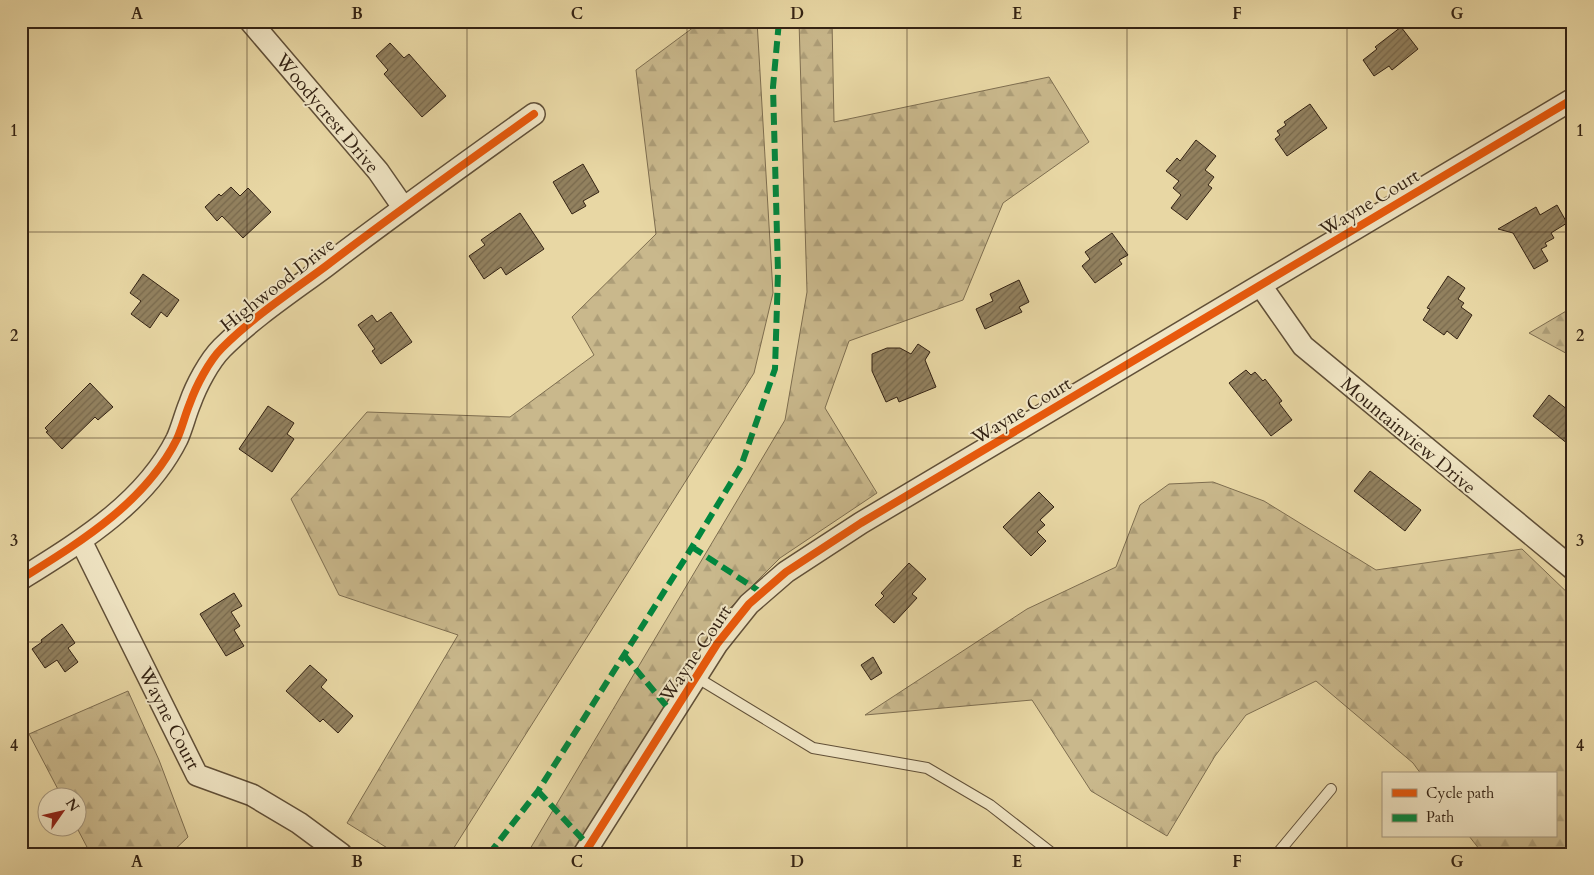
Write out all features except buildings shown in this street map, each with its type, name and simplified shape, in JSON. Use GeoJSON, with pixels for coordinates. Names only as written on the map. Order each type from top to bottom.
{"type":"FeatureCollection","features":[{"type":"Feature","properties":{"kind":"street","name":"Woodycrest Drive"},"geometry":{"type":"LineString","coordinates":[[250,21],[378,171],[403,207]]}},
{"type":"Feature","properties":{"kind":"street","name":"Wayne Court"},"geometry":{"type":"LineString","coordinates":[[584,854],[717,644],[749,604],[786,572],[870,518],[1573,99]]}},
{"type":"Feature","properties":{"kind":"street","name":"Highwood Drive"},"geometry":{"type":"LineString","coordinates":[[21,579],[81,541],[124,506],[156,474],[177,438],[202,376],[220,350],[248,324],[403,207],[534,114]]}},
{"type":"Feature","properties":{"kind":"street","name":"Mountainview Drive"},"geometry":{"type":"LineString","coordinates":[[1261,286],[1303,346],[1573,569]]}},
{"type":"Feature","properties":{"kind":"street","name":"Wayne Court"},"geometry":{"type":"LineString","coordinates":[[81,541],[197,775],[252,795],[299,822],[341,854]]}},
{"type":"Feature","properties":{"kind":"lane"},"geometry":{"type":"LineString","coordinates":[[696,677],[813,748],[927,768],[990,805],[1053,854]]}},
{"type":"Feature","properties":{"kind":"lane"},"geometry":{"type":"LineString","coordinates":[[1277,854],[1331,789]]}},
{"type":"Feature","properties":{"kind":"green space"},"geometry":{"type":"Polygon","coordinates":[[[702,21],[757,21],[773,293],[754,373],[450,854],[397,854],[347,823],[458,635],[339,595],[291,499],[367,412],[510,417],[594,355],[572,317],[656,234],[636,70],[702,21]]]}},
{"type":"Feature","properties":{"kind":"green space"},"geometry":{"type":"Polygon","coordinates":[[[799,21],[832,21],[834,122],[1049,77],[1089,142],[1003,203],[963,300],[849,341],[825,408],[877,493],[780,558],[729,609],[575,854],[527,854],[785,420],[807,292],[799,21]]]}},
{"type":"Feature","properties":{"kind":"green space"},"geometry":{"type":"Polygon","coordinates":[[[1573,307],[1573,357],[1529,333],[1573,307]]]}},
{"type":"Feature","properties":{"kind":"green space"},"geometry":{"type":"Polygon","coordinates":[[[1213,482],[1264,501],[1376,570],[1522,549],[1573,598],[1573,854],[1483,854],[1471,838],[1556,838],[1556,772],[1420,772],[1413,763],[1316,681],[1246,715],[1215,756],[1167,836],[1091,791],[1032,700],[865,715],[1027,609],[1116,567],[1140,505],[1169,484],[1213,482]]]}},
{"type":"Feature","properties":{"kind":"green space"},"geometry":{"type":"Polygon","coordinates":[[[128,691],[159,760],[188,837],[170,854],[85,854],[88,849],[82,838],[88,838],[88,788],[57,788],[29,734],[128,691]]]}},
{"type":"Feature","properties":{"kind":"marked path"},"geometry":{"type":"LineString","coordinates":[[489,854],[538,791],[686,557],[741,466],[775,369],[778,272],[773,87],[779,21]]}},
{"type":"Feature","properties":{"kind":"marked path"},"geometry":{"type":"LineString","coordinates":[[692,547],[762,593]]}},
{"type":"Feature","properties":{"kind":"marked path"},"geometry":{"type":"LineString","coordinates":[[624,655],[673,714]]}},
{"type":"Feature","properties":{"kind":"marked path"},"geometry":{"type":"LineString","coordinates":[[538,791],[589,846]]}},
{"type":"Feature","properties":{"kind":"cycle path"},"geometry":{"type":"LineString","coordinates":[[584,854],[717,644],[749,604],[786,572],[861,523],[1573,99]]}},
{"type":"Feature","properties":{"kind":"cycle path"},"geometry":{"type":"LineString","coordinates":[[21,579],[88,535],[129,502],[147,483],[164,462],[177,439],[203,374],[217,353],[246,326],[403,208],[534,114]]}}]}
